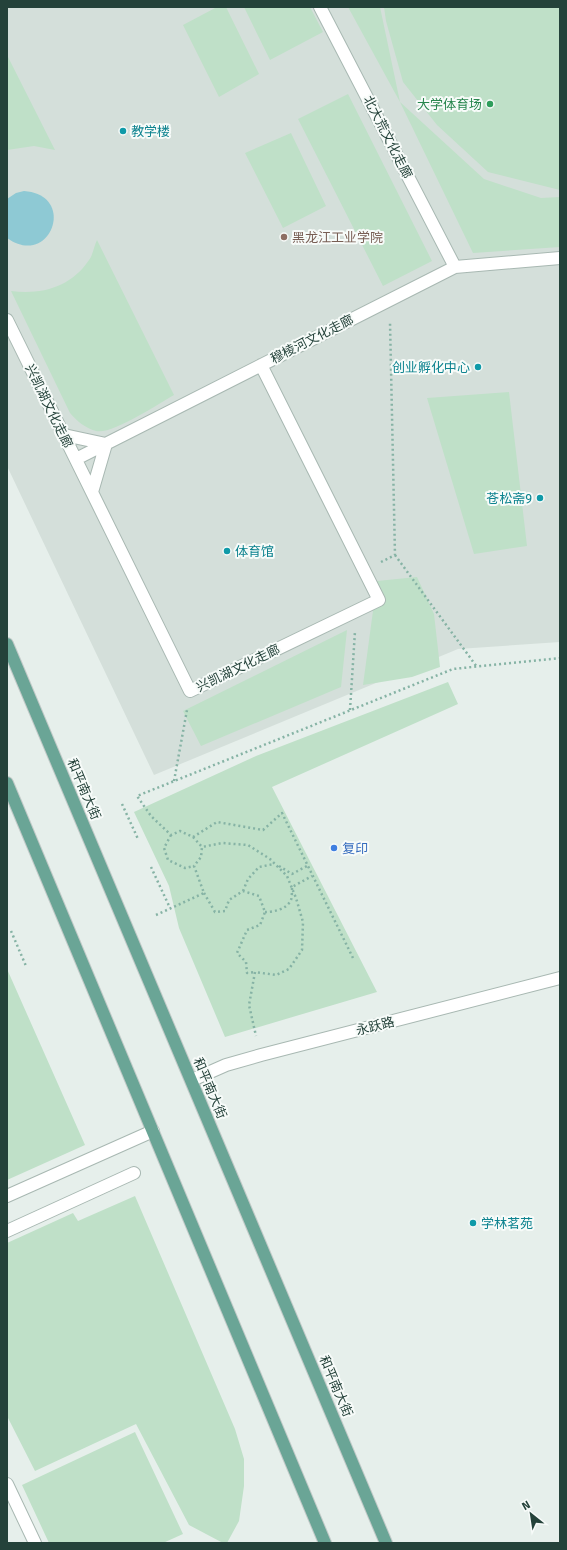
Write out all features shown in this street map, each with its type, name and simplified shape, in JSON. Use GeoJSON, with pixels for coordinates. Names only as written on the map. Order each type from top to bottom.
{"type":"FeatureCollection","features":[{"type":"Feature","properties":{"kind":"main road","name":"和平南大街"},"geometry":{"type":"LineString","coordinates":[[7,644],[386,1543]]}},
{"type":"Feature","properties":{"kind":"main road"},"geometry":{"type":"LineString","coordinates":[[7,783],[326,1543]]}},
{"type":"Feature","properties":{"kind":"street","name":"北大荒文化走廊"},"geometry":{"type":"LineString","coordinates":[[320,7],[455,267]]}},
{"type":"Feature","properties":{"kind":"street","name":"穆棱河文化走廊"},"geometry":{"type":"LineString","coordinates":[[76,459],[455,267],[560,258]]}},
{"type":"Feature","properties":{"kind":"street","name":"兴凯湖文化走廊"},"geometry":{"type":"LineString","coordinates":[[7,320],[190,691],[379,600],[261,365]]}},
{"type":"Feature","properties":{"kind":"street"},"geometry":{"type":"LineString","coordinates":[[64,435],[106,444],[92,492]]}},
{"type":"Feature","properties":{"kind":"street","name":"永跃路"},"geometry":{"type":"LineString","coordinates":[[192,1080],[226,1065],[261,1055],[560,978]]}},
{"type":"Feature","properties":{"kind":"street"},"geometry":{"type":"LineString","coordinates":[[7,1196],[153,1131]]}},
{"type":"Feature","properties":{"kind":"street"},"geometry":{"type":"LineString","coordinates":[[7,1230],[134,1173]]}},
{"type":"Feature","properties":{"kind":"street"},"geometry":{"type":"LineString","coordinates":[[7,1484],[35,1543]]}},
{"type":"Feature","properties":{"kind":"path"},"geometry":{"type":"LineString","coordinates":[[390,300],[395,555],[477,666]]}},
{"type":"Feature","properties":{"kind":"path"},"geometry":{"type":"LineString","coordinates":[[365,572],[395,555]]}},
{"type":"Feature","properties":{"kind":"path"},"geometry":{"type":"LineString","coordinates":[[350,710],[357,611]]}},
{"type":"Feature","properties":{"kind":"path"},"geometry":{"type":"LineString","coordinates":[[171,835],[151,816],[137,796],[453,669],[560,658]]}},
{"type":"Feature","properties":{"kind":"path"},"geometry":{"type":"LineString","coordinates":[[174,782],[190,691]]}},
{"type":"Feature","properties":{"kind":"path"},"geometry":{"type":"LineString","coordinates":[[122,804],[138,839]]}},
{"type":"Feature","properties":{"kind":"path"},"geometry":{"type":"LineString","coordinates":[[193,837],[217,822],[263,830],[282,813],[353,958]]}},
{"type":"Feature","properties":{"kind":"path"},"geometry":{"type":"LineString","coordinates":[[180,830],[193,837],[202,847],[201,857],[194,866],[185,868],[168,860],[164,848],[171,835],[180,830]]}},
{"type":"Feature","properties":{"kind":"path"},"geometry":{"type":"LineString","coordinates":[[202,847],[222,843],[248,845],[292,874],[307,866]]}},
{"type":"Feature","properties":{"kind":"path"},"geometry":{"type":"LineString","coordinates":[[194,866],[204,893],[215,912],[225,912],[229,900],[243,891],[248,879],[258,867],[275,864]]}},
{"type":"Feature","properties":{"kind":"path"},"geometry":{"type":"LineString","coordinates":[[243,891],[259,896],[265,912],[260,925],[247,930],[237,952],[246,962],[247,973],[255,972],[276,975],[289,969],[302,950],[303,922],[287,876],[275,864]]}},
{"type":"Feature","properties":{"kind":"path"},"geometry":{"type":"LineString","coordinates":[[151,867],[170,908]]}},
{"type":"Feature","properties":{"kind":"path"},"geometry":{"type":"LineString","coordinates":[[292,887],[312,876]]}},
{"type":"Feature","properties":{"kind":"path"},"geometry":{"type":"LineString","coordinates":[[265,912],[271,912],[283,908],[291,901],[292,887]]}},
{"type":"Feature","properties":{"kind":"path"},"geometry":{"type":"LineString","coordinates":[[156,915],[204,893]]}},
{"type":"Feature","properties":{"kind":"path"},"geometry":{"type":"LineString","coordinates":[[11,931],[26,966]]}},
{"type":"Feature","properties":{"kind":"path"},"geometry":{"type":"LineString","coordinates":[[255,972],[249,1005],[261,1055]]}},
{"type":"Feature","properties":{"kind":"shaded area","name":"黑龙江工业学院"},"geometry":{"type":"Polygon","coordinates":[[[7,7],[560,7],[560,642],[458,649],[154,775],[7,466],[7,7]]]}},
{"type":"Feature","properties":{"kind":"green space"},"geometry":{"type":"Polygon","coordinates":[[[217,7],[226,7],[259,74],[219,97],[183,25],[217,7]]]}},
{"type":"Feature","properties":{"kind":"green space"},"geometry":{"type":"Polygon","coordinates":[[[244,7],[310,7],[323,32],[270,60],[244,7]]]}},
{"type":"Feature","properties":{"kind":"green space"},"geometry":{"type":"Polygon","coordinates":[[[348,7],[380,7],[400,102],[348,7]]]}},
{"type":"Feature","properties":{"kind":"green space","name":"大学体育场"},"geometry":{"type":"Polygon","coordinates":[[[384,7],[560,7],[560,190],[488,172],[437,125],[403,82],[386,21],[384,7]]]}},
{"type":"Feature","properties":{"kind":"green space"},"geometry":{"type":"Polygon","coordinates":[[[7,55],[55,150],[34,146],[7,150],[7,55]]]}},
{"type":"Feature","properties":{"kind":"green space"},"geometry":{"type":"Polygon","coordinates":[[[348,94],[432,261],[383,286],[298,119],[348,94]]]}},
{"type":"Feature","properties":{"kind":"green space"},"geometry":{"type":"Polygon","coordinates":[[[400,102],[484,179],[541,198],[560,197],[560,247],[473,253],[400,102]]]}},
{"type":"Feature","properties":{"kind":"green space"},"geometry":{"type":"Polygon","coordinates":[[[291,133],[326,206],[283,228],[245,153],[291,133]]]}},
{"type":"Feature","properties":{"kind":"green space"},"geometry":{"type":"Polygon","coordinates":[[[97,240],[174,395],[123,424],[103,431],[96,431],[88,428],[70,413],[11,291],[34,292],[65,283],[82,269],[92,256],[97,240]]]}},
{"type":"Feature","properties":{"kind":"green space"},"geometry":{"type":"Polygon","coordinates":[[[509,392],[527,546],[474,554],[427,398],[509,392]]]}},
{"type":"Feature","properties":{"kind":"green space"},"geometry":{"type":"Polygon","coordinates":[[[417,577],[434,614],[440,667],[412,677],[363,685],[377,581],[417,577]]]}},
{"type":"Feature","properties":{"kind":"green space"},"geometry":{"type":"Polygon","coordinates":[[[347,630],[341,687],[201,746],[183,711],[347,630]]]}},
{"type":"Feature","properties":{"kind":"green space"},"geometry":{"type":"Polygon","coordinates":[[[448,682],[458,704],[272,787],[377,992],[225,1037],[179,928],[169,886],[134,812],[256,756],[448,682]]]}},
{"type":"Feature","properties":{"kind":"green space"},"geometry":{"type":"Polygon","coordinates":[[[7,969],[85,1145],[7,1180],[7,969]]]}},
{"type":"Feature","properties":{"kind":"green space"},"geometry":{"type":"Polygon","coordinates":[[[135,1196],[235,1429],[244,1459],[244,1486],[239,1521],[227,1543],[223,1543],[189,1525],[136,1424],[35,1471],[7,1416],[7,1243],[73,1213],[78,1221],[135,1196]]]}},
{"type":"Feature","properties":{"kind":"green space"},"geometry":{"type":"Polygon","coordinates":[[[135,1432],[183,1534],[163,1543],[49,1543],[22,1485],[135,1432]]]}},
{"type":"Feature","properties":{"kind":"water"},"geometry":{"type":"Polygon","coordinates":[[[24,191],[41,195],[50,204],[54,216],[52,228],[46,238],[35,244],[22,245],[7,238],[7,199],[16,193],[24,191]]]}},
{"type":"Feature","properties":{"kind":"place","name":"大学体育场"},"geometry":{"type":"Point","coordinates":[490,104]}},
{"type":"Feature","properties":{"kind":"place","name":"教学楼"},"geometry":{"type":"Point","coordinates":[123,131]}},
{"type":"Feature","properties":{"kind":"place","name":"黑龙江工业学院"},"geometry":{"type":"Point","coordinates":[284,237]}},
{"type":"Feature","properties":{"kind":"place","name":"创业孵化中心"},"geometry":{"type":"Point","coordinates":[478,367]}},
{"type":"Feature","properties":{"kind":"place","name":"苍松斋9"},"geometry":{"type":"Point","coordinates":[540,498]}},
{"type":"Feature","properties":{"kind":"place","name":"体育馆"},"geometry":{"type":"Point","coordinates":[227,551]}},
{"type":"Feature","properties":{"kind":"place","name":"复印"},"geometry":{"type":"Point","coordinates":[334,848]}},
{"type":"Feature","properties":{"kind":"place","name":"学林茗苑"},"geometry":{"type":"Point","coordinates":[473,1223]}}]}
